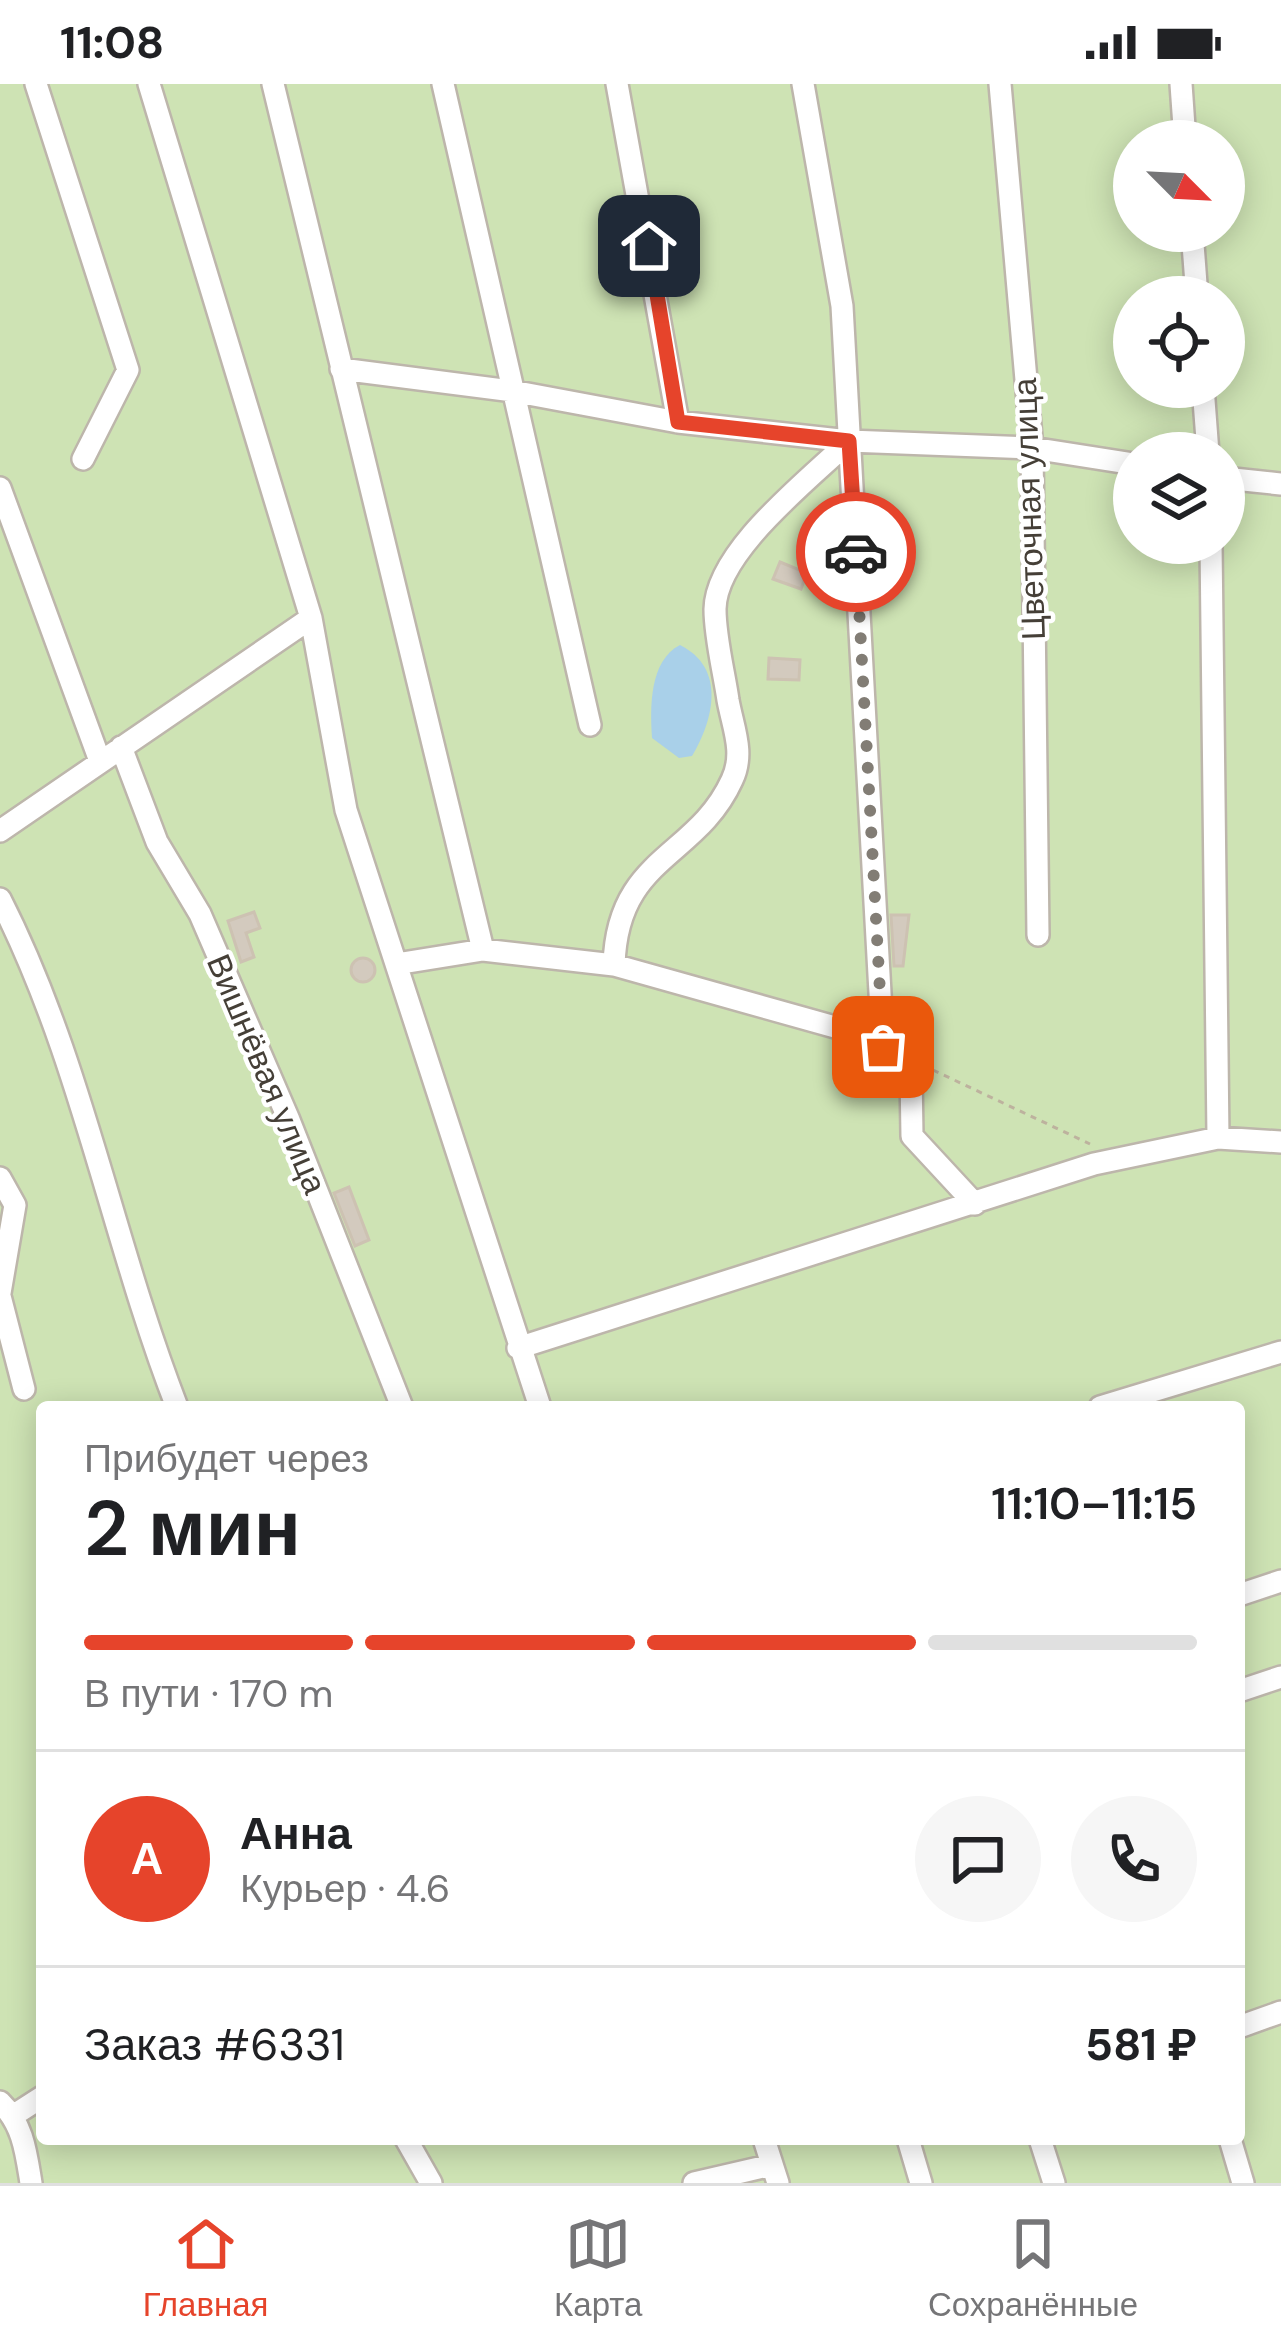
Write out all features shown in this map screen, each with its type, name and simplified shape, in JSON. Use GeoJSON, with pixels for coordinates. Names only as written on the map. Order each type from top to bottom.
{"type":"FeatureCollection","features":[{"type":"Feature","properties":{"kind":"street"},"geometry":{"type":"LineString","coordinates":[[36,84],[128,370],[83,459]]}},
{"type":"Feature","properties":{"kind":"street"},"geometry":{"type":"LineString","coordinates":[[149,84],[311,619],[346,810],[538,1401]]}},
{"type":"Feature","properties":{"kind":"street"},"geometry":{"type":"LineString","coordinates":[[273,84],[484,950]]}},
{"type":"Feature","properties":{"kind":"street"},"geometry":{"type":"LineString","coordinates":[[443,84],[590,724]]}},
{"type":"Feature","properties":{"kind":"street"},"geometry":{"type":"LineString","coordinates":[[617,84],[678,422]]}},
{"type":"Feature","properties":{"kind":"street"},"geometry":{"type":"LineString","coordinates":[[803,84],[842,306],[883,1047]]}},
{"type":"Feature","properties":{"kind":"street","name":"Цветочная улица"},"geometry":{"type":"LineString","coordinates":[[1000,84],[1032,448],[1038,935]]}},
{"type":"Feature","properties":{"kind":"street"},"geometry":{"type":"LineString","coordinates":[[1181,84],[1184,120]]}},
{"type":"Feature","properties":{"kind":"street"},"geometry":{"type":"LineString","coordinates":[[341,369],[512,391],[678,422],[849,441],[1032,448],[1113,461]]}},
{"type":"Feature","properties":{"kind":"street"},"geometry":{"type":"LineString","coordinates":[[614,965],[620,917],[639,880],[718,807],[735,776],[739,747],[715,608],[728,565],[849,441]]}},
{"type":"Feature","properties":{"kind":"street"},"geometry":{"type":"LineString","coordinates":[[1245,480],[1281,484]]}},
{"type":"Feature","properties":{"kind":"street"},"geometry":{"type":"LineString","coordinates":[[0,488],[100,761]]}},
{"type":"Feature","properties":{"kind":"street"},"geometry":{"type":"LineString","coordinates":[[1211,564],[1218,1138]]}},
{"type":"Feature","properties":{"kind":"street"},"geometry":{"type":"LineString","coordinates":[[0,831],[311,619]]}},
{"type":"Feature","properties":{"kind":"street","name":"Вишнёвая улица"},"geometry":{"type":"LineString","coordinates":[[121,747],[157,842],[200,914],[289,1120],[400,1401]]}},
{"type":"Feature","properties":{"kind":"street"},"geometry":{"type":"LineString","coordinates":[[0,899],[27,952],[102,1167],[175,1401]]}},
{"type":"Feature","properties":{"kind":"street"},"geometry":{"type":"LineString","coordinates":[[397,964],[484,950],[614,965],[874,1038],[911,1073],[912,1136],[975,1204]]}},
{"type":"Feature","properties":{"kind":"street"},"geometry":{"type":"LineString","coordinates":[[518,1348],[1094,1164],[1218,1138],[1281,1142]]}},
{"type":"Feature","properties":{"kind":"street"},"geometry":{"type":"LineString","coordinates":[[0,1178],[16,1205],[0,1295],[24,1389]]}},
{"type":"Feature","properties":{"kind":"street"},"geometry":{"type":"LineString","coordinates":[[1120,1401],[1281,1352]]}},
{"type":"Feature","properties":{"kind":"street"},"geometry":{"type":"LineString","coordinates":[[1245,1593],[1281,1581]]}},
{"type":"Feature","properties":{"kind":"street"},"geometry":{"type":"LineString","coordinates":[[1245,1689],[1281,1677]]}},
{"type":"Feature","properties":{"kind":"street"},"geometry":{"type":"LineString","coordinates":[[1245,2025],[1281,2012]]}},
{"type":"Feature","properties":{"kind":"street"},"geometry":{"type":"LineString","coordinates":[[31,2183],[7,2108],[36,2099]]}},
{"type":"Feature","properties":{"kind":"street"},"geometry":{"type":"LineString","coordinates":[[409,2145],[431,2183]]}},
{"type":"Feature","properties":{"kind":"street"},"geometry":{"type":"LineString","coordinates":[[694,2183],[775,2174],[766,2145]]}},
{"type":"Feature","properties":{"kind":"street"},"geometry":{"type":"LineString","coordinates":[[910,2145],[921,2183]]}},
{"type":"Feature","properties":{"kind":"street"},"geometry":{"type":"LineString","coordinates":[[1042,2145],[1054,2183]]}},
{"type":"Feature","properties":{"kind":"street"},"geometry":{"type":"LineString","coordinates":[[1232,2145],[1244,2183]]}},
{"type":"Feature","properties":{"kind":"path"},"geometry":{"type":"LineString","coordinates":[[900,1064],[919,1064],[1090,1139],[1094,1164]]}},
{"type":"Feature","properties":{"kind":"green space"},"geometry":{"type":"Polygon","coordinates":[[[0,84],[1281,84],[1281,2183],[0,2183],[0,84]]]}},
{"type":"Feature","properties":{"kind":"water"},"geometry":{"type":"Polygon","coordinates":[[[680,645],[704,667],[712,695],[700,742],[692,756],[679,758],[652,738],[651,713],[662,662],[680,645]]]}},
{"type":"Feature","properties":{"kind":"building"},"geometry":{"type":"Polygon","coordinates":[[[780,562],[807,573],[801,589],[773,579],[780,562]]]}},
{"type":"Feature","properties":{"kind":"building"},"geometry":{"type":"Polygon","coordinates":[[[769,658],[800,660],[799,680],[768,679],[769,658]]]}},
{"type":"Feature","properties":{"kind":"building"},"geometry":{"type":"Polygon","coordinates":[[[254,912],[260,928],[246,933],[254,957],[241,962],[228,921],[254,912]]]}},
{"type":"Feature","properties":{"kind":"building"},"geometry":{"type":"Polygon","coordinates":[[[891,915],[909,915],[903,966],[894,966],[891,915]]]}},
{"type":"Feature","properties":{"kind":"building"},"geometry":{"type":"Polygon","coordinates":[[[363,958],[372,961],[372,979],[363,982],[354,979],[351,970],[354,961],[363,958]]]}},
{"type":"Feature","properties":{"kind":"building"},"geometry":{"type":"Polygon","coordinates":[[[349,1187],[369,1240],[355,1246],[334,1193],[349,1187]]]}},
{"type":"Feature","properties":{"kind":"way so far"},"geometry":{"type":"LineString","coordinates":[[856,552],[885,1013],[883,1047]]}},
{"type":"Feature","properties":{"kind":"route"},"geometry":{"type":"LineString","coordinates":[[649,246],[678,422],[849,441],[856,552]]}}]}
